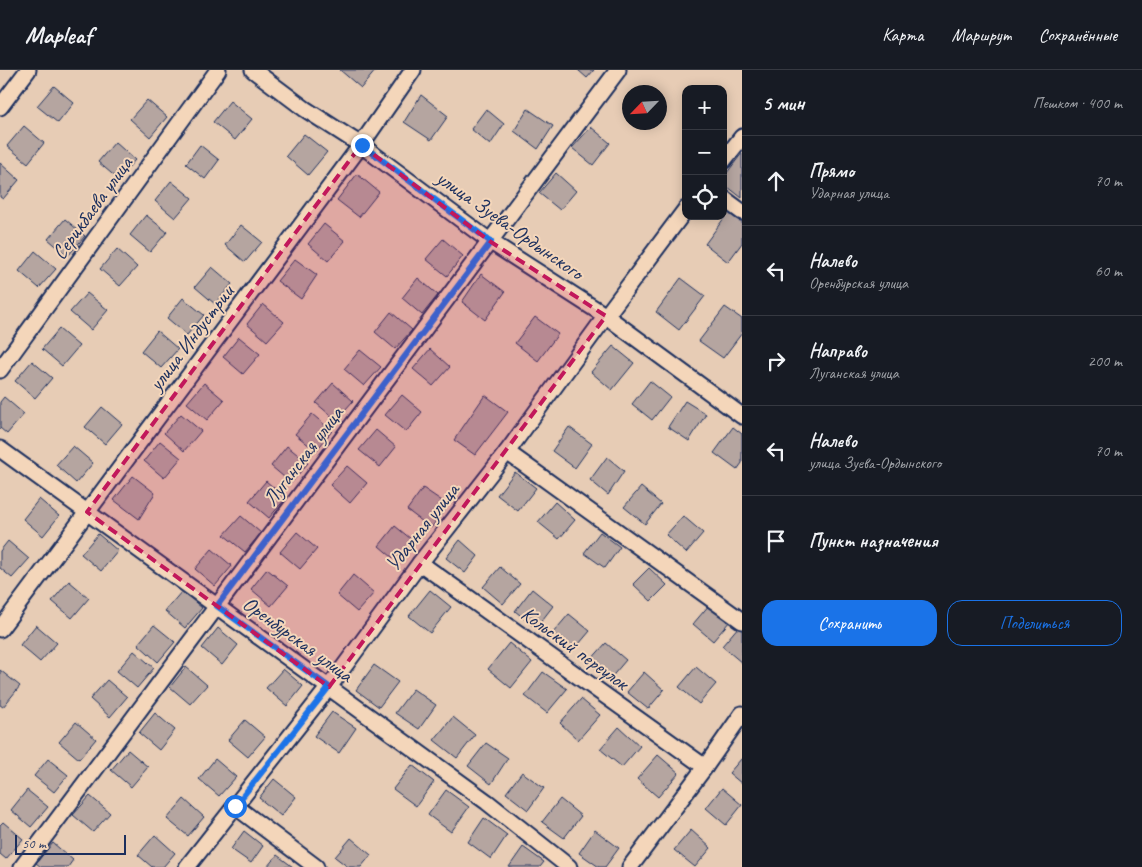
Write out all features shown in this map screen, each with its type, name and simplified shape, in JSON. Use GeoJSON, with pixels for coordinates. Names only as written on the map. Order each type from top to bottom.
{"type":"FeatureCollection","features":[{"type":"Feature","properties":{"kind":"street"},"geometry":{"type":"LineString","coordinates":[[0,107],[28,70]]}},
{"type":"Feature","properties":{"kind":"street","name":"Серикбаева улица"},"geometry":{"type":"LineString","coordinates":[[0,370],[218,70]]}},
{"type":"Feature","properties":{"kind":"street","name":"улица Зуева-Ордынского"},"geometry":{"type":"LineString","coordinates":[[253,70],[306,109],[362,145],[491,242],[606,316],[742,416]]}},
{"type":"Feature","properties":{"kind":"street","name":"улица Индустрии"},"geometry":{"type":"LineString","coordinates":[[0,629],[362,145],[413,70]]}},
{"type":"Feature","properties":{"kind":"street","name":"Луганская улица"},"geometry":{"type":"LineString","coordinates":[[22,867],[618,70]]}},
{"type":"Feature","properties":{"kind":"street"},"geometry":{"type":"LineString","coordinates":[[727,155],[742,137]]}},
{"type":"Feature","properties":{"kind":"street"},"geometry":{"type":"LineString","coordinates":[[727,201],[742,212]]}},
{"type":"Feature","properties":{"kind":"street","name":"Ударная улица"},"geometry":{"type":"LineString","coordinates":[[187,867],[329,687],[420,563],[507,452],[682,214]]}},
{"type":"Feature","properties":{"kind":"street","name":"Оренбурская улица"},"geometry":{"type":"LineString","coordinates":[[0,449],[487,802],[569,867]]}},
{"type":"Feature","properties":{"kind":"street"},"geometry":{"type":"LineString","coordinates":[[507,452],[742,621]]}},
{"type":"Feature","properties":{"kind":"street","name":"Кольский переулок"},"geometry":{"type":"LineString","coordinates":[[420,563],[706,767]]}},
{"type":"Feature","properties":{"kind":"street"},"geometry":{"type":"LineString","coordinates":[[630,867],[706,767],[742,714]]}},
{"type":"Feature","properties":{"kind":"street"},"geometry":{"type":"LineString","coordinates":[[235,806],[316,867]]}},
{"type":"Feature","properties":{"kind":"highlighted area"},"geometry":{"type":"Polygon","coordinates":[[[361,145],[491,242],[606,316],[329,687],[87,512],[361,145]]]}},
{"type":"Feature","properties":{"kind":"building"},"geometry":{"type":"Polygon","coordinates":[[[340,70],[376,70],[361,88],[340,70]]]}},
{"type":"Feature","properties":{"kind":"building"},"geometry":{"type":"Polygon","coordinates":[[[578,70],[594,70],[587,78],[578,70]]]}},
{"type":"Feature","properties":{"kind":"building"},"geometry":{"type":"Polygon","coordinates":[[[54,86],[74,103],[58,123],[37,106],[54,86]]]}},
{"type":"Feature","properties":{"kind":"building"},"geometry":{"type":"Polygon","coordinates":[[[421,95],[448,116],[431,140],[404,122],[421,95]]]}},
{"type":"Feature","properties":{"kind":"building"},"geometry":{"type":"Polygon","coordinates":[[[147,100],[167,117],[150,137],[130,119],[147,100]]]}},
{"type":"Feature","properties":{"kind":"building"},"geometry":{"type":"Polygon","coordinates":[[[230,101],[252,119],[235,140],[213,122],[230,101]]]}},
{"type":"Feature","properties":{"kind":"building"},"geometry":{"type":"Polygon","coordinates":[[[486,109],[504,124],[490,145],[471,129],[486,109]]]}},
{"type":"Feature","properties":{"kind":"building"},"geometry":{"type":"Polygon","coordinates":[[[528,109],[553,126],[538,149],[514,131],[528,109]]]}},
{"type":"Feature","properties":{"kind":"building"},"geometry":{"type":"Polygon","coordinates":[[[24,126],[44,143],[28,163],[7,146],[24,126]]]}},
{"type":"Feature","properties":{"kind":"building"},"geometry":{"type":"Polygon","coordinates":[[[591,127],[610,143],[593,165],[572,148],[591,127]]]}},
{"type":"Feature","properties":{"kind":"building"},"geometry":{"type":"Polygon","coordinates":[[[304,134],[327,152],[308,175],[286,156],[304,134]]]}},
{"type":"Feature","properties":{"kind":"building"},"geometry":{"type":"Polygon","coordinates":[[[115,142],[135,160],[118,179],[98,162],[115,142]]]}},
{"type":"Feature","properties":{"kind":"building"},"geometry":{"type":"Polygon","coordinates":[[[200,145],[219,160],[205,179],[186,164],[200,145]]]}},
{"type":"Feature","properties":{"kind":"building"},"geometry":{"type":"Polygon","coordinates":[[[742,153],[742,198],[727,186],[727,173],[742,153]]]}},
{"type":"Feature","properties":{"kind":"building"},"geometry":{"type":"Polygon","coordinates":[[[0,163],[19,180],[3,199],[0,197],[0,163]]]}},
{"type":"Feature","properties":{"kind":"building"},"geometry":{"type":"Polygon","coordinates":[[[556,173],[576,191],[560,210],[539,193],[556,173]]]}},
{"type":"Feature","properties":{"kind":"building"},"geometry":{"type":"Polygon","coordinates":[[[357,174],[379,192],[359,217],[337,200],[357,174]]]}},
{"type":"Feature","properties":{"kind":"building"},"geometry":{"type":"Polygon","coordinates":[[[171,181],[192,198],[175,218],[155,201],[171,181]]]}},
{"type":"Feature","properties":{"kind":"building"},"geometry":{"type":"Polygon","coordinates":[[[730,210],[742,219],[742,243],[728,262],[705,244],[723,220],[727,220],[727,214],[730,210]]]}},
{"type":"Feature","properties":{"kind":"building"},"geometry":{"type":"Polygon","coordinates":[[[146,215],[167,232],[150,252],[130,235],[146,215]]]}},
{"type":"Feature","properties":{"kind":"building"},"geometry":{"type":"Polygon","coordinates":[[[65,219],[85,236],[68,256],[48,239],[65,219]]]}},
{"type":"Feature","properties":{"kind":"building"},"geometry":{"type":"Polygon","coordinates":[[[324,224],[345,241],[328,261],[308,244],[324,224]]]}},
{"type":"Feature","properties":{"kind":"building"},"geometry":{"type":"Polygon","coordinates":[[[241,225],[262,242],[245,262],[225,245],[241,225]]]}},
{"type":"Feature","properties":{"kind":"building"},"geometry":{"type":"Polygon","coordinates":[[[443,239],[463,256],[447,276],[426,259],[443,239]]]}},
{"type":"Feature","properties":{"kind":"building"},"geometry":{"type":"Polygon","coordinates":[[[117,249],[137,267],[120,286],[100,269],[117,249]]]}},
{"type":"Feature","properties":{"kind":"building"},"geometry":{"type":"Polygon","coordinates":[[[35,251],[56,269],[39,288],[19,271],[35,251]]]}},
{"type":"Feature","properties":{"kind":"building"},"geometry":{"type":"Polygon","coordinates":[[[295,259],[317,275],[301,299],[277,281],[295,259]]]}},
{"type":"Feature","properties":{"kind":"building"},"geometry":{"type":"Polygon","coordinates":[[[212,267],[232,284],[215,304],[195,287],[212,267]]]}},
{"type":"Feature","properties":{"kind":"building"},"geometry":{"type":"Polygon","coordinates":[[[481,274],[505,292],[485,320],[462,302],[481,274]]]}},
{"type":"Feature","properties":{"kind":"building"},"geometry":{"type":"Polygon","coordinates":[[[418,278],[438,295],[422,315],[402,298],[418,278]]]}},
{"type":"Feature","properties":{"kind":"building"},"geometry":{"type":"Polygon","coordinates":[[[681,278],[705,296],[679,330],[656,312],[681,278]]]}},
{"type":"Feature","properties":{"kind":"building"},"geometry":{"type":"Polygon","coordinates":[[[87,293],[108,310],[91,330],[70,312],[87,293]]]}},
{"type":"Feature","properties":{"kind":"building"},"geometry":{"type":"Polygon","coordinates":[[[183,298],[204,315],[187,335],[167,318],[183,298]]]}},
{"type":"Feature","properties":{"kind":"building"},"geometry":{"type":"Polygon","coordinates":[[[263,304],[284,322],[267,341],[247,324],[263,304]]]}},
{"type":"Feature","properties":{"kind":"building"},"geometry":{"type":"Polygon","coordinates":[[[725,307],[742,319],[742,333],[723,358],[699,341],[725,307]]]}},
{"type":"Feature","properties":{"kind":"building"},"geometry":{"type":"Polygon","coordinates":[[[391,312],[412,330],[395,349],[375,332],[391,312]]]}},
{"type":"Feature","properties":{"kind":"building"},"geometry":{"type":"Polygon","coordinates":[[[535,317],[558,334],[538,361],[515,343],[535,317]]]}},
{"type":"Feature","properties":{"kind":"building"},"geometry":{"type":"Polygon","coordinates":[[[59,329],[79,346],[62,366],[42,349],[59,329]]]}},
{"type":"Feature","properties":{"kind":"building"},"geometry":{"type":"Polygon","coordinates":[[[157,331],[178,349],[161,368],[141,351],[157,331]]]}},
{"type":"Feature","properties":{"kind":"building"},"geometry":{"type":"Polygon","coordinates":[[[239,337],[260,354],[243,374],[223,357],[239,337]]]}},
{"type":"Feature","properties":{"kind":"building"},"geometry":{"type":"Polygon","coordinates":[[[613,346],[634,363],[612,390],[591,372],[613,346]]]}},
{"type":"Feature","properties":{"kind":"building"},"geometry":{"type":"Polygon","coordinates":[[[430,349],[450,367],[433,386],[413,369],[430,349]]]}},
{"type":"Feature","properties":{"kind":"building"},"geometry":{"type":"Polygon","coordinates":[[[360,350],[381,367],[364,386],[344,369],[360,350]]]}},
{"type":"Feature","properties":{"kind":"building"},"geometry":{"type":"Polygon","coordinates":[[[32,361],[52,378],[35,398],[15,381],[32,361]]]}},
{"type":"Feature","properties":{"kind":"building"},"geometry":{"type":"Polygon","coordinates":[[[650,381],[670,397],[652,420],[632,404],[650,381]]]}},
{"type":"Feature","properties":{"kind":"building"},"geometry":{"type":"Polygon","coordinates":[[[204,383],[224,400],[207,420],[187,403],[204,383]]]}},
{"type":"Feature","properties":{"kind":"building"},"geometry":{"type":"Polygon","coordinates":[[[333,383],[353,401],[336,420],[316,403],[333,383]]]}},
{"type":"Feature","properties":{"kind":"building"},"geometry":{"type":"Polygon","coordinates":[[[402,395],[422,412],[406,432],[385,415],[402,395]]]}},
{"type":"Feature","properties":{"kind":"building"},"geometry":{"type":"Polygon","coordinates":[[[485,395],[508,412],[475,455],[454,440],[485,395]]]}},
{"type":"Feature","properties":{"kind":"building"},"geometry":{"type":"Polygon","coordinates":[[[4,397],[24,414],[7,434],[0,428],[0,402],[4,397]]]}},
{"type":"Feature","properties":{"kind":"building"},"geometry":{"type":"Polygon","coordinates":[[[685,401],[706,414],[689,441],[668,427],[685,401]]]}},
{"type":"Feature","properties":{"kind":"building"},"geometry":{"type":"Polygon","coordinates":[[[102,407],[122,424],[105,444],[85,427],[102,407]]]}},
{"type":"Feature","properties":{"kind":"building"},"geometry":{"type":"Polygon","coordinates":[[[181,414],[201,431],[184,451],[164,433],[181,414]]]}},
{"type":"Feature","properties":{"kind":"building"},"geometry":{"type":"Polygon","coordinates":[[[312,414],[332,431],[316,451],[295,434],[312,414]]]}},
{"type":"Feature","properties":{"kind":"building"},"geometry":{"type":"Polygon","coordinates":[[[569,427],[592,444],[575,468],[552,451],[569,427]]]}},
{"type":"Feature","properties":{"kind":"building"},"geometry":{"type":"Polygon","coordinates":[[[733,427],[742,434],[742,463],[737,470],[714,453],[733,427]]]}},
{"type":"Feature","properties":{"kind":"building"},"geometry":{"type":"Polygon","coordinates":[[[376,430],[396,447],[380,467],[359,450],[376,430]]]}},
{"type":"Feature","properties":{"kind":"building"},"geometry":{"type":"Polygon","coordinates":[[[160,441],[181,458],[164,478],[144,461],[160,441]]]}},
{"type":"Feature","properties":{"kind":"building"},"geometry":{"type":"Polygon","coordinates":[[[73,446],[93,463],[76,483],[56,465],[73,446]]]}},
{"type":"Feature","properties":{"kind":"building"},"geometry":{"type":"Polygon","coordinates":[[[287,446],[308,463],[291,483],[271,466],[287,446]]]}},
{"type":"Feature","properties":{"kind":"building"},"geometry":{"type":"Polygon","coordinates":[[[607,457],[624,471],[608,495],[590,480],[607,457]]]}},
{"type":"Feature","properties":{"kind":"building"},"geometry":{"type":"Polygon","coordinates":[[[347,466],[367,483],[350,503],[330,485],[347,466]]]}},
{"type":"Feature","properties":{"kind":"building"},"geometry":{"type":"Polygon","coordinates":[[[515,472],[536,488],[518,511],[497,495],[515,472]]]}},
{"type":"Feature","properties":{"kind":"building"},"geometry":{"type":"Polygon","coordinates":[[[133,476],[155,493],[139,519],[114,500],[133,476]]]}},
{"type":"Feature","properties":{"kind":"building"},"geometry":{"type":"Polygon","coordinates":[[[266,481],[286,498],[269,518],[249,501],[266,481]]]}},
{"type":"Feature","properties":{"kind":"building"},"geometry":{"type":"Polygon","coordinates":[[[641,487],[661,504],[645,524],[624,507],[641,487]]]}},
{"type":"Feature","properties":{"kind":"building"},"geometry":{"type":"Polygon","coordinates":[[[423,488],[448,505],[431,528],[407,510],[423,488]]]}},
{"type":"Feature","properties":{"kind":"building"},"geometry":{"type":"Polygon","coordinates":[[[39,499],[59,516],[43,536],[23,519],[39,499]]]}},
{"type":"Feature","properties":{"kind":"building"},"geometry":{"type":"Polygon","coordinates":[[[555,502],[575,520],[559,539],[538,522],[555,502]]]}},
{"type":"Feature","properties":{"kind":"building"},"geometry":{"type":"Polygon","coordinates":[[[241,516],[261,533],[245,552],[224,535],[241,516]]]}},
{"type":"Feature","properties":{"kind":"building"},"geometry":{"type":"Polygon","coordinates":[[[683,516],[703,533],[686,553],[666,535],[683,516]]]}},
{"type":"Feature","properties":{"kind":"building"},"geometry":{"type":"Polygon","coordinates":[[[395,526],[416,543],[399,563],[379,546],[395,526]]]}},
{"type":"Feature","properties":{"kind":"building"},"geometry":{"type":"Polygon","coordinates":[[[297,532],[317,549],[300,569],[280,552],[297,532]]]}},
{"type":"Feature","properties":{"kind":"building"},"geometry":{"type":"Polygon","coordinates":[[[600,532],[620,547],[605,568],[584,553],[600,532]]]}},
{"type":"Feature","properties":{"kind":"building"},"geometry":{"type":"Polygon","coordinates":[[[98,534],[118,551],[101,571],[81,554],[98,534]]]}},
{"type":"Feature","properties":{"kind":"building"},"geometry":{"type":"Polygon","coordinates":[[[460,540],[478,556],[465,573],[446,558],[460,540]]]}},
{"type":"Feature","properties":{"kind":"building"},"geometry":{"type":"Polygon","coordinates":[[[8,541],[29,559],[12,578],[0,568],[0,551],[8,541]]]}},
{"type":"Feature","properties":{"kind":"building"},"geometry":{"type":"Polygon","coordinates":[[[212,549],[232,566],[215,586],[195,569],[212,549]]]}},
{"type":"Feature","properties":{"kind":"building"},"geometry":{"type":"Polygon","coordinates":[[[500,567],[520,584],[503,604],[483,587],[500,567]]]}},
{"type":"Feature","properties":{"kind":"building"},"geometry":{"type":"Polygon","coordinates":[[[649,568],[667,585],[651,601],[633,584],[649,568]]]}},
{"type":"Feature","properties":{"kind":"building"},"geometry":{"type":"Polygon","coordinates":[[[267,569],[288,586],[271,606],[251,589],[267,569]]]}},
{"type":"Feature","properties":{"kind":"building"},"geometry":{"type":"Polygon","coordinates":[[[353,575],[374,593],[357,612],[337,595],[353,575]]]}},
{"type":"Feature","properties":{"kind":"building"},"geometry":{"type":"Polygon","coordinates":[[[69,581],[89,598],[72,618],[52,601],[69,581]]]}},
{"type":"Feature","properties":{"kind":"building"},"geometry":{"type":"Polygon","coordinates":[[[532,589],[553,606],[536,628],[515,611],[532,589]]]}},
{"type":"Feature","properties":{"kind":"building"},"geometry":{"type":"Polygon","coordinates":[[[430,590],[451,607],[430,633],[409,616],[430,590]]]}},
{"type":"Feature","properties":{"kind":"building"},"geometry":{"type":"Polygon","coordinates":[[[182,591],[202,608],[185,628],[165,611],[182,591]]]}},
{"type":"Feature","properties":{"kind":"building"},"geometry":{"type":"Polygon","coordinates":[[[710,604],[730,621],[713,641],[693,624],[710,604]]]}},
{"type":"Feature","properties":{"kind":"building"},"geometry":{"type":"Polygon","coordinates":[[[569,614],[590,631],[573,651],[552,634],[569,614]]]}},
{"type":"Feature","properties":{"kind":"building"},"geometry":{"type":"Polygon","coordinates":[[[36,625],[57,643],[40,662],[20,645],[36,625]]]}},
{"type":"Feature","properties":{"kind":"building"},"geometry":{"type":"Polygon","coordinates":[[[154,625],[175,642],[158,662],[138,644],[154,625]]]}},
{"type":"Feature","properties":{"kind":"building"},"geometry":{"type":"Polygon","coordinates":[[[739,626],[742,629],[742,663],[722,646],[739,626]]]}},
{"type":"Feature","properties":{"kind":"building"},"geometry":{"type":"Polygon","coordinates":[[[218,628],[238,645],[222,665],[202,648],[218,628]]]}},
{"type":"Feature","properties":{"kind":"building"},"geometry":{"type":"Polygon","coordinates":[[[509,643],[532,662],[511,688],[488,669],[509,643]]]}},
{"type":"Feature","properties":{"kind":"building"},"geometry":{"type":"Polygon","coordinates":[[[606,643],[626,660],[609,680],[589,662],[606,643]]]}},
{"type":"Feature","properties":{"kind":"building"},"geometry":{"type":"Polygon","coordinates":[[[134,651],[154,668],[137,688],[117,671],[134,651]]]}},
{"type":"Feature","properties":{"kind":"building"},"geometry":{"type":"Polygon","coordinates":[[[374,665],[398,682],[379,707],[356,690],[374,665]]]}},
{"type":"Feature","properties":{"kind":"building"},"geometry":{"type":"Polygon","coordinates":[[[186,667],[207,685],[190,704],[170,687],[186,667]]]}},
{"type":"Feature","properties":{"kind":"building"},"geometry":{"type":"Polygon","coordinates":[[[696,667],[716,684],[699,704],[679,687],[696,667]]]}},
{"type":"Feature","properties":{"kind":"building"},"geometry":{"type":"Polygon","coordinates":[[[283,669],[303,686],[287,706],[266,688],[283,669]]]}},
{"type":"Feature","properties":{"kind":"building"},"geometry":{"type":"Polygon","coordinates":[[[0,670],[20,686],[3,707],[0,705],[0,670]]]}},
{"type":"Feature","properties":{"kind":"building"},"geometry":{"type":"Polygon","coordinates":[[[543,672],[567,689],[547,713],[525,696],[543,672]]]}},
{"type":"Feature","properties":{"kind":"building"},"geometry":{"type":"Polygon","coordinates":[[[644,672],[664,690],[648,709],[627,692],[644,672]]]}},
{"type":"Feature","properties":{"kind":"building"},"geometry":{"type":"Polygon","coordinates":[[[107,680],[127,697],[110,717],[90,699],[107,680]]]}},
{"type":"Feature","properties":{"kind":"building"},"geometry":{"type":"Polygon","coordinates":[[[413,689],[436,705],[419,729],[395,713],[413,689]]]}},
{"type":"Feature","properties":{"kind":"building"},"geometry":{"type":"Polygon","coordinates":[[[581,699],[600,715],[578,740],[560,723],[581,699]]]}},
{"type":"Feature","properties":{"kind":"building"},"geometry":{"type":"Polygon","coordinates":[[[332,712],[356,728],[339,753],[314,736],[332,712]]]}},
{"type":"Feature","properties":{"kind":"building"},"geometry":{"type":"Polygon","coordinates":[[[155,713],[175,730],[159,750],[139,733],[155,713]]]}},
{"type":"Feature","properties":{"kind":"building"},"geometry":{"type":"Polygon","coordinates":[[[453,717],[475,735],[457,758],[434,740],[453,717]]]}},
{"type":"Feature","properties":{"kind":"building"},"geometry":{"type":"Polygon","coordinates":[[[245,720],[265,737],[248,757],[228,740],[245,720]]]}},
{"type":"Feature","properties":{"kind":"building"},"geometry":{"type":"Polygon","coordinates":[[[76,722],[96,739],[79,759],[59,742],[76,722]]]}},
{"type":"Feature","properties":{"kind":"building"},"geometry":{"type":"Polygon","coordinates":[[[619,727],[640,746],[622,767],[600,749],[619,727]]]}},
{"type":"Feature","properties":{"kind":"building"},"geometry":{"type":"Polygon","coordinates":[[[486,743],[508,758],[491,784],[468,766],[486,743]]]}},
{"type":"Feature","properties":{"kind":"building"},"geometry":{"type":"Polygon","coordinates":[[[128,750],[148,767],[131,787],[111,770],[128,750]]]}},
{"type":"Feature","properties":{"kind":"building"},"geometry":{"type":"Polygon","coordinates":[[[658,755],[679,773],[658,797],[637,779],[658,755]]]}},
{"type":"Feature","properties":{"kind":"building"},"geometry":{"type":"Polygon","coordinates":[[[742,758],[742,784],[729,773],[742,758]]]}},
{"type":"Feature","properties":{"kind":"building"},"geometry":{"type":"Polygon","coordinates":[[[48,759],[68,775],[54,792],[34,776],[48,759]]]}},
{"type":"Feature","properties":{"kind":"building"},"geometry":{"type":"Polygon","coordinates":[[[215,759],[236,777],[219,796],[199,779],[215,759]]]}},
{"type":"Feature","properties":{"kind":"building"},"geometry":{"type":"Polygon","coordinates":[[[412,765],[434,782],[416,806],[393,789],[412,765]]]}},
{"type":"Feature","properties":{"kind":"building"},"geometry":{"type":"Polygon","coordinates":[[[522,772],[544,788],[528,810],[506,793],[522,772]]]}},
{"type":"Feature","properties":{"kind":"building"},"geometry":{"type":"Polygon","coordinates":[[[274,779],[296,797],[281,816],[259,798],[274,779]]]}},
{"type":"Feature","properties":{"kind":"building"},"geometry":{"type":"Polygon","coordinates":[[[722,788],[742,805],[726,825],[706,808],[722,788]]]}},
{"type":"Feature","properties":{"kind":"building"},"geometry":{"type":"Polygon","coordinates":[[[27,790],[48,807],[31,827],[11,810],[27,790]]]}},
{"type":"Feature","properties":{"kind":"building"},"geometry":{"type":"Polygon","coordinates":[[[446,790],[469,807],[451,832],[428,815],[446,790]]]}},
{"type":"Feature","properties":{"kind":"building"},"geometry":{"type":"Polygon","coordinates":[[[90,796],[110,813],[93,832],[73,815],[90,796]]]}},
{"type":"Feature","properties":{"kind":"building"},"geometry":{"type":"Polygon","coordinates":[[[184,799],[204,817],[188,836],[167,819],[184,799]]]}},
{"type":"Feature","properties":{"kind":"building"},"geometry":{"type":"Polygon","coordinates":[[[560,799],[581,816],[564,838],[542,822],[560,799]]]}},
{"type":"Feature","properties":{"kind":"building"},"geometry":{"type":"Polygon","coordinates":[[[484,818],[507,835],[491,859],[468,842],[484,818]]]}},
{"type":"Feature","properties":{"kind":"building"},"geometry":{"type":"Polygon","coordinates":[[[3,822],[23,839],[6,859],[0,854],[0,825],[3,822]]]}},
{"type":"Feature","properties":{"kind":"building"},"geometry":{"type":"Polygon","coordinates":[[[595,830],[619,848],[605,867],[599,867],[579,853],[595,830]]]}},
{"type":"Feature","properties":{"kind":"building"},"geometry":{"type":"Polygon","coordinates":[[[691,830],[711,848],[695,867],[674,850],[691,830]]]}},
{"type":"Feature","properties":{"kind":"building"},"geometry":{"type":"Polygon","coordinates":[[[244,831],[263,846],[251,863],[231,849],[244,831]]]}},
{"type":"Feature","properties":{"kind":"building"},"geometry":{"type":"Polygon","coordinates":[[[155,835],[175,853],[163,867],[152,867],[138,855],[155,835]]]}},
{"type":"Feature","properties":{"kind":"building"},"geometry":{"type":"Polygon","coordinates":[[[351,838],[371,855],[361,867],[348,867],[335,857],[351,838]]]}},
{"type":"Feature","properties":{"kind":"building"},"geometry":{"type":"Polygon","coordinates":[[[53,843],[73,860],[68,867],[41,867],[36,863],[53,843]]]}},
{"type":"Feature","properties":{"kind":"building"},"geometry":{"type":"Polygon","coordinates":[[[523,847],[544,862],[540,867],[509,867],[523,847]]]}},
{"type":"Feature","properties":{"kind":"building"},"geometry":{"type":"Polygon","coordinates":[[[277,855],[293,867],[267,867],[277,855]]]}},
{"type":"Feature","properties":{"kind":"route"},"geometry":{"type":"LineString","coordinates":[[235,806],[329,687],[217,606],[491,242],[362,145]]}}]}
